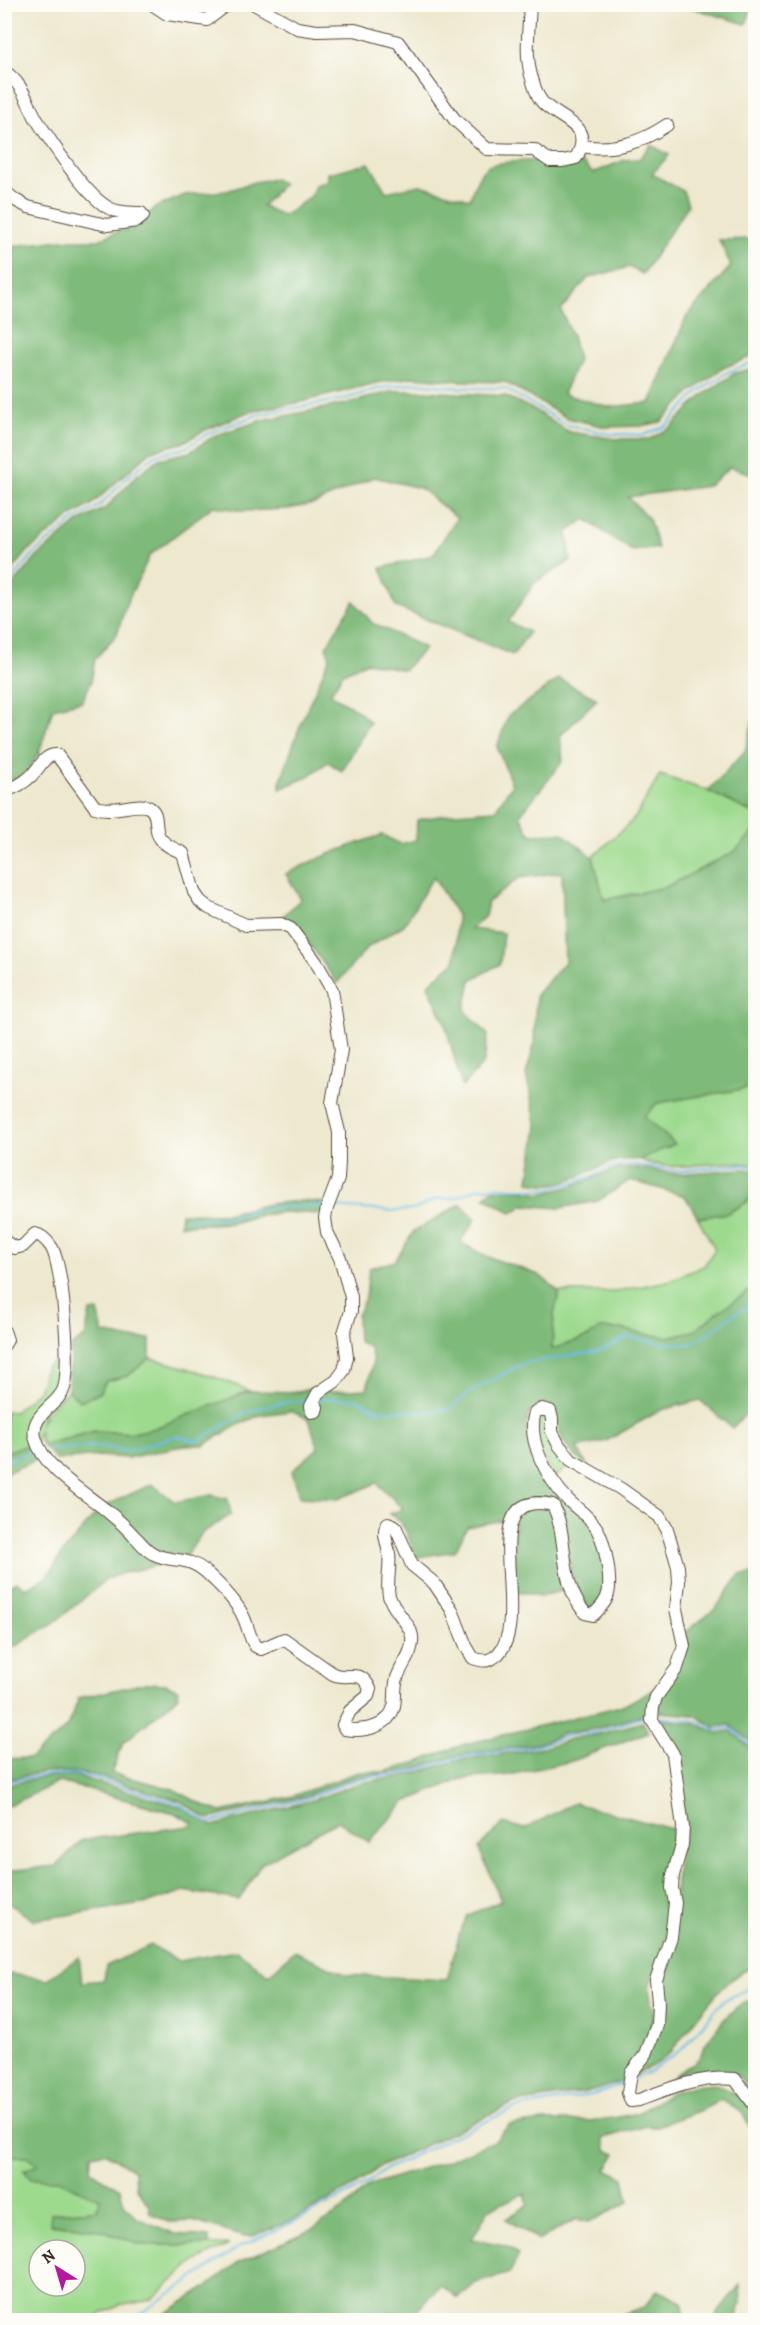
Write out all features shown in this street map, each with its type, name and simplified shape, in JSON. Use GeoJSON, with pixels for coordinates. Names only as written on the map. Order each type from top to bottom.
{"type":"FeatureCollection","features":[{"type":"Feature","properties":{"kind":"street"},"geometry":{"type":"LineString","coordinates":[[152,4],[167,14],[207,20],[228,4]]}},
{"type":"Feature","properties":{"kind":"street"},"geometry":{"type":"LineString","coordinates":[[254,4],[297,28],[317,31],[355,30],[398,42],[454,120],[487,149],[534,150],[550,161],[576,158],[582,146],[580,133],[574,124],[542,102],[533,83],[527,51],[530,4]]}},
{"type":"Feature","properties":{"kind":"street"},"geometry":{"type":"LineString","coordinates":[[4,71],[26,94],[38,121],[90,192],[110,209],[122,213],[141,213],[143,216],[137,221],[107,225],[28,207],[4,191]]}},
{"type":"Feature","properties":{"kind":"street"},"geometry":{"type":"LineString","coordinates":[[582,146],[622,147],[650,136],[667,125]]}},
{"type":"Feature","properties":{"kind":"street"},"geometry":{"type":"LineString","coordinates":[[4,791],[20,785],[31,776],[45,758],[51,754],[57,754],[95,807],[104,810],[143,805],[149,807],[156,819],[156,831],[160,838],[183,854],[194,892],[200,901],[208,908],[246,925],[281,924],[291,929],[327,978],[332,990],[341,1050],[332,1103],[339,1132],[338,1179],[325,1218],[327,1232],[340,1258],[351,1297],[351,1311],[344,1334],[347,1357],[344,1370],[336,1381],[318,1393],[313,1404]]}},
{"type":"Feature","properties":{"kind":"street"},"geometry":{"type":"LineString","coordinates":[[4,1241],[15,1248],[23,1246],[35,1234],[46,1240],[52,1248],[63,1295],[66,1352],[64,1389],[39,1418],[34,1434],[40,1449],[80,1492],[108,1512],[145,1548],[156,1555],[188,1561],[209,1575],[236,1603],[255,1646],[261,1649],[284,1639],[333,1674],[357,1675],[362,1678],[370,1689],[368,1696],[350,1711],[343,1725],[345,1729],[363,1731],[378,1726],[387,1718],[393,1710],[396,1679],[412,1644],[412,1632],[396,1612],[389,1595],[391,1566],[385,1531],[388,1523],[395,1526],[412,1565],[434,1583],[444,1597],[473,1658],[484,1662],[492,1659],[504,1647],[510,1633],[508,1550],[510,1523],[524,1505],[534,1502],[553,1504],[559,1517],[564,1566],[572,1596],[585,1613],[593,1615],[602,1606],[608,1595],[610,1583],[598,1529],[566,1498],[545,1467],[534,1435],[532,1421],[535,1412],[550,1411],[552,1432],[571,1460],[621,1489],[659,1516],[667,1529],[678,1567],[676,1609],[684,1646],[673,1677],[656,1697],[652,1707],[652,1720],[673,1754],[683,1827],[682,1845],[672,1881],[675,1903],[671,1937],[656,1980],[657,2025],[646,2054],[631,2073],[628,2093],[631,2101],[688,2082],[708,2078],[735,2079],[756,2107]]}},
{"type":"Feature","properties":{"kind":"street"},"geometry":{"type":"LineString","coordinates":[[4,1331],[7,1340],[4,1345]]}},
{"type":"Feature","properties":{"kind":"green space"},"geometry":{"type":"Polygon","coordinates":[[[683,5],[753,5],[746,24],[683,5]]]}},
{"type":"Feature","properties":{"kind":"green space"},"geometry":{"type":"Polygon","coordinates":[[[651,145],[669,155],[652,174],[683,191],[688,205],[643,274],[629,267],[588,278],[561,310],[572,336],[578,360],[563,394],[609,407],[650,403],[687,316],[731,266],[719,240],[754,239],[755,242],[755,355],[723,368],[691,392],[661,422],[641,426],[606,427],[567,418],[505,382],[412,377],[376,383],[297,403],[250,411],[203,431],[182,443],[151,451],[91,505],[70,517],[29,550],[5,579],[5,247],[62,240],[99,240],[116,232],[141,225],[154,208],[185,195],[227,191],[254,182],[274,179],[283,184],[262,206],[284,216],[311,196],[315,185],[328,181],[328,173],[369,163],[386,192],[420,185],[470,199],[481,174],[487,167],[494,164],[532,160],[580,160],[593,173],[625,160],[639,159],[651,145]]]}},
{"type":"Feature","properties":{"kind":"green space"},"geometry":{"type":"Polygon","coordinates":[[[755,368],[755,475],[730,467],[708,486],[628,497],[649,519],[658,548],[632,551],[585,519],[567,533],[571,561],[535,582],[508,622],[529,632],[513,655],[396,607],[381,568],[433,555],[457,518],[420,488],[374,477],[314,504],[287,509],[243,511],[213,506],[150,555],[127,602],[117,634],[95,659],[91,682],[82,701],[53,708],[39,753],[27,772],[7,783],[4,780],[4,596],[37,557],[77,523],[106,508],[136,476],[159,459],[190,452],[214,436],[263,420],[346,404],[394,391],[505,396],[534,410],[569,432],[616,439],[650,439],[670,428],[702,396],[735,373],[755,368]]]}},
{"type":"Feature","properties":{"kind":"green space"},"geometry":{"type":"Polygon","coordinates":[[[354,601],[372,623],[425,648],[404,670],[367,662],[343,673],[330,694],[357,710],[370,722],[342,771],[328,762],[307,777],[280,789],[280,783],[301,723],[330,657],[326,647],[354,601]]]}},
{"type":"Feature","properties":{"kind":"green space"},"geometry":{"type":"Polygon","coordinates":[[[559,679],[597,699],[560,736],[563,761],[520,815],[530,834],[562,833],[593,857],[604,900],[666,887],[734,852],[755,831],[755,1087],[657,1103],[644,1117],[675,1144],[640,1159],[615,1161],[571,1179],[540,1184],[529,1181],[537,1127],[526,1074],[534,1046],[536,995],[565,962],[562,872],[519,878],[488,902],[485,916],[471,929],[503,933],[500,964],[471,980],[465,1010],[488,1035],[484,1062],[462,1087],[445,1023],[428,985],[455,961],[457,915],[433,877],[404,925],[368,947],[337,983],[304,936],[282,917],[301,899],[286,874],[357,843],[382,835],[401,844],[416,840],[417,820],[456,813],[495,810],[512,785],[497,747],[508,716],[559,679]]]}},
{"type":"Feature","properties":{"kind":"green space"},"geometry":{"type":"Polygon","coordinates":[[[755,714],[755,814],[708,791],[745,751],[755,714]]]}},
{"type":"Feature","properties":{"kind":"green space"},"geometry":{"type":"Polygon","coordinates":[[[660,775],[708,791],[755,814],[755,831],[734,852],[666,887],[604,900],[593,857],[635,818],[660,775]]]}},
{"type":"Feature","properties":{"kind":"green space"},"geometry":{"type":"Polygon","coordinates":[[[755,1087],[755,1165],[726,1163],[668,1166],[639,1159],[674,1144],[644,1117],[657,1103],[755,1087]]]}},
{"type":"Feature","properties":{"kind":"green space"},"geometry":{"type":"Polygon","coordinates":[[[638,1168],[676,1174],[744,1169],[755,1171],[755,1197],[728,1213],[698,1218],[685,1196],[630,1180],[598,1201],[559,1208],[524,1205],[512,1213],[485,1197],[492,1190],[521,1190],[541,1194],[569,1187],[617,1169],[638,1168]]]}},
{"type":"Feature","properties":{"kind":"green space"},"geometry":{"type":"Polygon","coordinates":[[[755,1197],[755,1287],[694,1331],[668,1337],[622,1329],[588,1337],[552,1350],[554,1314],[559,1292],[614,1292],[668,1281],[704,1266],[715,1249],[698,1218],[728,1213],[755,1197]]]}},
{"type":"Feature","properties":{"kind":"green space"},"geometry":{"type":"Polygon","coordinates":[[[300,1201],[326,1203],[321,1214],[283,1212],[231,1223],[180,1225],[181,1213],[226,1214],[270,1204],[300,1201]]]}},
{"type":"Feature","properties":{"kind":"green space"},"geometry":{"type":"Polygon","coordinates":[[[461,1204],[476,1219],[460,1242],[483,1255],[539,1275],[559,1292],[554,1314],[552,1349],[588,1337],[599,1329],[622,1329],[668,1337],[694,1331],[755,1287],[755,1405],[732,1428],[700,1400],[661,1410],[606,1441],[577,1448],[588,1467],[564,1442],[554,1409],[545,1403],[530,1413],[527,1427],[533,1445],[545,1465],[596,1533],[607,1587],[597,1608],[588,1607],[580,1602],[552,1499],[529,1499],[507,1519],[467,1527],[455,1551],[414,1558],[404,1527],[389,1514],[403,1509],[377,1483],[338,1499],[300,1497],[292,1471],[318,1448],[309,1419],[291,1411],[260,1415],[204,1445],[186,1445],[127,1458],[99,1456],[56,1460],[42,1445],[95,1431],[133,1433],[155,1428],[249,1391],[298,1392],[313,1388],[335,1391],[367,1389],[373,1362],[370,1347],[358,1342],[357,1316],[366,1296],[369,1268],[395,1261],[414,1231],[461,1204]]]}},
{"type":"Feature","properties":{"kind":"green space"},"geometry":{"type":"Polygon","coordinates":[[[98,1311],[103,1333],[132,1339],[150,1339],[150,1358],[127,1376],[106,1381],[99,1393],[80,1401],[68,1390],[72,1346],[85,1337],[90,1312],[98,1311]]]}},
{"type":"Feature","properties":{"kind":"green space"},"geometry":{"type":"Polygon","coordinates":[[[61,1358],[61,1389],[46,1403],[35,1445],[5,1452],[5,1411],[14,1412],[38,1391],[46,1367],[61,1358]]]}},
{"type":"Feature","properties":{"kind":"green space"},"geometry":{"type":"Polygon","coordinates":[[[150,1358],[213,1376],[249,1391],[155,1428],[133,1433],[95,1431],[42,1445],[39,1436],[41,1421],[68,1390],[99,1393],[106,1381],[128,1376],[150,1358]]]}},
{"type":"Feature","properties":{"kind":"green space"},"geometry":{"type":"Polygon","coordinates":[[[543,1414],[571,1463],[556,1477],[540,1448],[538,1415],[543,1414]]]}},
{"type":"Feature","properties":{"kind":"green space"},"geometry":{"type":"Polygon","coordinates":[[[35,1445],[41,1458],[5,1473],[5,1452],[35,1445]]]}},
{"type":"Feature","properties":{"kind":"green space"},"geometry":{"type":"Polygon","coordinates":[[[152,1484],[175,1502],[212,1495],[228,1499],[231,1515],[202,1533],[186,1556],[154,1551],[105,1506],[152,1484]]]}},
{"type":"Feature","properties":{"kind":"green space"},"geometry":{"type":"Polygon","coordinates":[[[547,1507],[554,1518],[566,1590],[540,1596],[513,1590],[515,1519],[522,1511],[547,1507]]]}},
{"type":"Feature","properties":{"kind":"green space"},"geometry":{"type":"Polygon","coordinates":[[[99,1510],[163,1564],[107,1579],[55,1622],[5,1653],[5,1587],[17,1582],[26,1588],[48,1576],[61,1555],[99,1510]]]}},
{"type":"Feature","properties":{"kind":"green space"},"geometry":{"type":"Polygon","coordinates":[[[755,1574],[755,1745],[730,1725],[715,1727],[695,1715],[658,1712],[685,1633],[716,1608],[740,1575],[755,1574]]]}},
{"type":"Feature","properties":{"kind":"green space"},"geometry":{"type":"Polygon","coordinates":[[[146,1683],[166,1684],[178,1690],[179,1696],[123,1743],[111,1773],[173,1789],[221,1812],[293,1796],[358,1772],[383,1772],[410,1765],[462,1745],[625,1705],[659,1686],[647,1714],[595,1729],[563,1734],[537,1744],[455,1756],[407,1771],[356,1777],[303,1797],[208,1819],[180,1801],[94,1775],[45,1772],[5,1780],[5,1759],[31,1758],[67,1727],[79,1698],[146,1683]]]}},
{"type":"Feature","properties":{"kind":"green space"},"geometry":{"type":"Polygon","coordinates":[[[660,1719],[696,1724],[717,1733],[731,1731],[755,1752],[755,1968],[744,1971],[733,1978],[709,2002],[671,2052],[659,2062],[635,2075],[646,2048],[660,1988],[671,1926],[678,1863],[682,1769],[678,1752],[660,1719]]]}},
{"type":"Feature","properties":{"kind":"green space"},"geometry":{"type":"Polygon","coordinates":[[[643,1722],[648,1732],[572,1761],[509,1775],[461,1779],[405,1802],[369,1842],[338,1821],[261,1864],[239,1900],[184,1891],[149,1903],[33,1920],[7,1902],[5,1903],[5,1871],[56,1866],[82,1840],[191,1826],[193,1823],[175,1813],[59,1782],[5,1807],[5,1785],[50,1776],[76,1776],[184,1808],[212,1826],[310,1801],[360,1783],[409,1775],[460,1760],[543,1748],[643,1722]]]}},
{"type":"Feature","properties":{"kind":"green space"},"geometry":{"type":"Polygon","coordinates":[[[574,1803],[672,1829],[672,1852],[666,1878],[666,1891],[671,1908],[668,1932],[649,1988],[652,2008],[651,2026],[646,2043],[622,2081],[593,2091],[514,2103],[380,2167],[356,2185],[293,2220],[253,2236],[245,2237],[193,2221],[168,2222],[150,2213],[149,2206],[136,2187],[135,2171],[105,2152],[92,2155],[91,2171],[120,2189],[124,2204],[135,2217],[175,2234],[209,2237],[209,2245],[141,2245],[101,2230],[50,2224],[51,2213],[97,2210],[100,2199],[59,2180],[31,2179],[24,2170],[38,2165],[27,2156],[5,2156],[4,1975],[48,1979],[79,1957],[82,1982],[104,1980],[106,1966],[151,1945],[179,1961],[237,1951],[269,1975],[294,1951],[347,1975],[447,1980],[460,1932],[468,1915],[501,1901],[479,1848],[503,1823],[524,1829],[574,1803]]]}},
{"type":"Feature","properties":{"kind":"green space"},"geometry":{"type":"Polygon","coordinates":[[[747,2001],[755,2006],[755,2099],[738,2075],[717,2072],[668,2083],[675,2075],[698,2059],[725,2019],[735,2008],[747,2001]]]}},
{"type":"Feature","properties":{"kind":"green space"},"geometry":{"type":"Polygon","coordinates":[[[715,2084],[745,2101],[756,2119],[755,2131],[752,2131],[741,2111],[722,2099],[704,2109],[655,2127],[647,2126],[603,2138],[606,2150],[616,2154],[606,2169],[624,2178],[629,2202],[589,2222],[576,2219],[539,2240],[506,2219],[528,2205],[525,2193],[489,2209],[472,2239],[504,2245],[519,2254],[510,2273],[476,2283],[458,2298],[440,2285],[415,2313],[431,2320],[156,2320],[201,2291],[238,2263],[315,2228],[346,2207],[370,2185],[447,2161],[496,2140],[509,2125],[614,2118],[638,2113],[670,2093],[693,2086],[715,2084]]]}},
{"type":"Feature","properties":{"kind":"green space"},"geometry":{"type":"Polygon","coordinates":[[[4,2156],[27,2156],[39,2166],[24,2170],[31,2179],[59,2180],[100,2199],[97,2210],[51,2213],[51,2224],[101,2230],[141,2245],[229,2245],[194,2262],[151,2300],[118,2306],[99,2315],[98,2320],[5,2320],[4,2156]]]}},
{"type":"Feature","properties":{"kind":"green space"},"geometry":{"type":"Polygon","coordinates":[[[740,2285],[741,2304],[737,2316],[741,2320],[715,2320],[717,2313],[740,2285]]]}},
{"type":"Feature","properties":{"kind":"green space"},"geometry":{"type":"Polygon","coordinates":[[[657,2290],[682,2302],[686,2320],[606,2320],[645,2307],[657,2290]]]}},
{"type":"Feature","properties":{"kind":"waterway"},"geometry":{"type":"LineString","coordinates":[[4,590],[34,553],[73,521],[99,506],[131,474],[155,455],[185,448],[209,433],[257,415],[344,399],[381,388],[417,383],[462,388],[504,388],[567,425],[610,434],[644,435],[666,426],[698,392],[728,372],[756,361]]}},
{"type":"Feature","properties":{"kind":"waterway"},"geometry":{"type":"LineString","coordinates":[[333,1207],[392,1211],[414,1210],[436,1199],[455,1198],[478,1188],[541,1190],[565,1185],[596,1175],[614,1166],[636,1165],[676,1171],[743,1165],[756,1168]]}},
{"type":"Feature","properties":{"kind":"waterway"},"geometry":{"type":"LineString","coordinates":[[185,1219],[229,1218],[278,1207],[324,1206]]}},
{"type":"Feature","properties":{"kind":"waterway"},"geometry":{"type":"LineString","coordinates":[[319,1399],[357,1399],[378,1410],[426,1412],[448,1410],[470,1392],[524,1363],[600,1351],[629,1337],[664,1344],[690,1344],[736,1313],[756,1303]]}},
{"type":"Feature","properties":{"kind":"waterway"},"geometry":{"type":"LineString","coordinates":[[47,1450],[101,1446],[127,1451],[176,1436],[197,1441],[249,1411],[280,1403],[311,1400]]}},
{"type":"Feature","properties":{"kind":"waterway"},"geometry":{"type":"LineString","coordinates":[[4,1461],[36,1450]]}},
{"type":"Feature","properties":{"kind":"waterway"},"geometry":{"type":"LineString","coordinates":[[4,1782],[47,1775],[72,1774],[95,1778],[179,1804],[208,1823],[305,1799],[358,1779],[408,1773],[457,1758],[538,1746],[566,1736],[597,1732],[649,1717]]}},
{"type":"Feature","properties":{"kind":"waterway"},"geometry":{"type":"LineString","coordinates":[[657,1717],[697,1721],[716,1730],[731,1728],[756,1750]]}},
{"type":"Feature","properties":{"kind":"waterway"},"geometry":{"type":"LineString","coordinates":[[634,2079],[649,2072],[682,2049],[723,2001],[756,1985]]}},
{"type":"Feature","properties":{"kind":"waterway"},"geometry":{"type":"LineString","coordinates":[[131,2320],[241,2246],[296,2221],[363,2186],[388,2168],[446,2140],[515,2108],[596,2094],[626,2082]]}}]}
